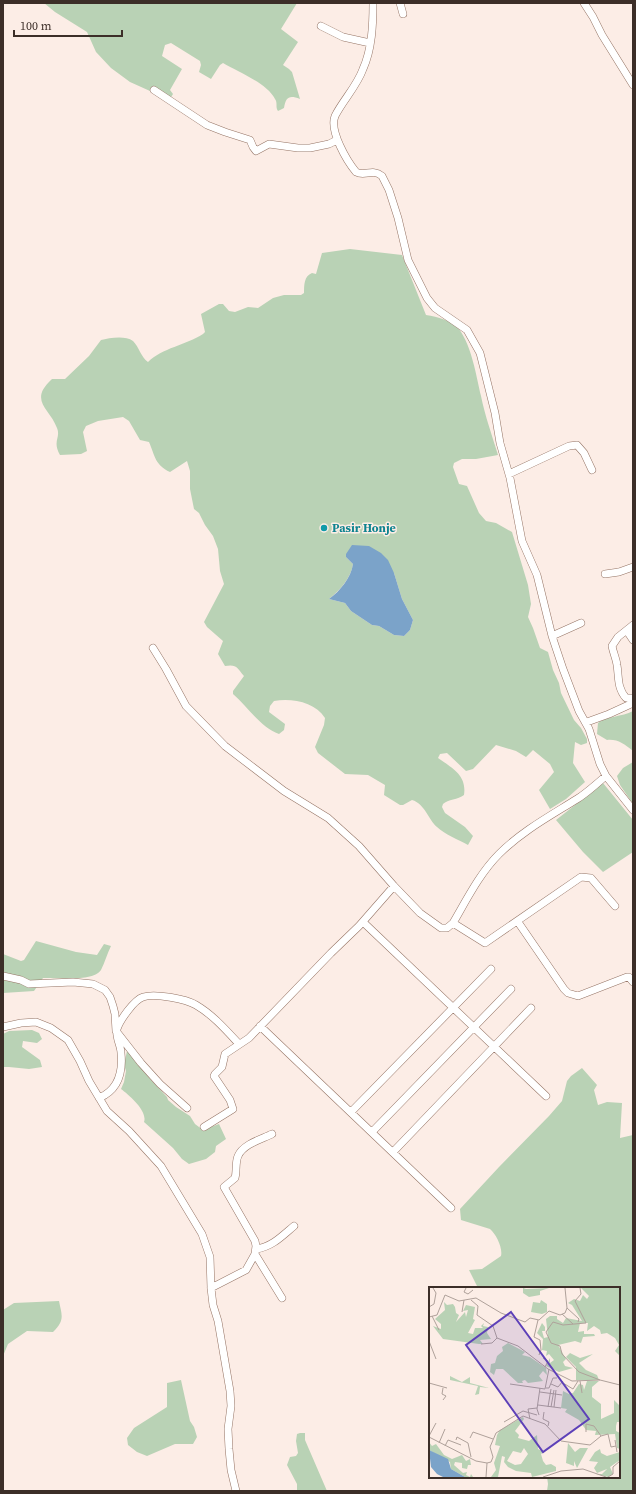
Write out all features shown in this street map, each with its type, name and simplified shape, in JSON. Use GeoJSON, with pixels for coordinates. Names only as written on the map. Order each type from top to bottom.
{"type":"FeatureCollection","features":[{"type":"Feature","properties":{"kind":"street"},"geometry":{"type":"LineString","coordinates":[[373,3],[373,25],[363,70],[335,116],[334,127],[337,140],[356,172],[362,174],[374,172],[382,176],[389,190],[398,218],[408,260],[427,298],[435,308],[467,330],[480,353],[495,412],[500,443],[509,474],[522,541],[537,575],[552,636],[563,669],[579,711],[587,722],[600,764],[606,776],[633,810]]}},
{"type":"Feature","properties":{"kind":"street"},"geometry":{"type":"LineString","coordinates":[[400,3],[403,14]]}},
{"type":"Feature","properties":{"kind":"street"},"geometry":{"type":"LineString","coordinates":[[584,3],[633,85]]}},
{"type":"Feature","properties":{"kind":"street"},"geometry":{"type":"LineString","coordinates":[[321,26],[343,37],[370,43]]}},
{"type":"Feature","properties":{"kind":"street"},"geometry":{"type":"LineString","coordinates":[[154,90],[207,125],[250,140],[256,151],[269,144],[310,148],[329,144],[337,140]]}},
{"type":"Feature","properties":{"kind":"street"},"geometry":{"type":"LineString","coordinates":[[509,474],[574,445],[577,445],[581,449],[592,470]]}},
{"type":"Feature","properties":{"kind":"street"},"geometry":{"type":"LineString","coordinates":[[606,574],[619,572],[633,567]]}},
{"type":"Feature","properties":{"kind":"street"},"geometry":{"type":"LineString","coordinates":[[552,636],[581,623]]}},
{"type":"Feature","properties":{"kind":"street"},"geometry":{"type":"LineString","coordinates":[[631,626],[629,634],[633,640]]}},
{"type":"Feature","properties":{"kind":"street"},"geometry":{"type":"LineString","coordinates":[[631,626],[618,637],[612,646],[617,663],[620,688],[626,698],[633,698]]}},
{"type":"Feature","properties":{"kind":"street"},"geometry":{"type":"LineString","coordinates":[[153,648],[186,706],[225,746],[284,791],[328,818],[360,846],[394,886],[420,913],[436,926],[441,928],[447,928],[453,923],[485,871],[499,854],[518,837],[551,814],[578,798],[606,776]]}},
{"type":"Feature","properties":{"kind":"street"},"geometry":{"type":"LineString","coordinates":[[587,722],[633,703]]}},
{"type":"Feature","properties":{"kind":"street"},"geometry":{"type":"LineString","coordinates":[[453,923],[485,943],[508,926],[518,922],[581,877],[591,878],[615,906]]}},
{"type":"Feature","properties":{"kind":"street"},"geometry":{"type":"LineString","coordinates":[[204,1127],[232,1109],[230,1100],[214,1075],[222,1067],[225,1054],[248,1038],[363,922],[394,886]]}},
{"type":"Feature","properties":{"kind":"street"},"geometry":{"type":"LineString","coordinates":[[363,922],[546,1096]]}},
{"type":"Feature","properties":{"kind":"street"},"geometry":{"type":"LineString","coordinates":[[518,922],[564,990],[568,993],[578,996],[627,977],[629,977],[633,982]]}},
{"type":"Feature","properties":{"kind":"street"},"geometry":{"type":"LineString","coordinates":[[351,1112],[491,969]]}},
{"type":"Feature","properties":{"kind":"street"},"geometry":{"type":"LineString","coordinates":[[3,976],[21,980],[29,984],[73,982],[93,984],[104,990],[110,998],[115,1014],[116,1031],[121,1054],[120,1074],[115,1086],[108,1094],[99,1098]]}},
{"type":"Feature","properties":{"kind":"street"},"geometry":{"type":"LineString","coordinates":[[372,1132],[511,989]]}},
{"type":"Feature","properties":{"kind":"street"},"geometry":{"type":"LineString","coordinates":[[116,1031],[133,1003],[144,997],[162,996],[184,999],[195,1004],[218,1022],[239,1044]]}},
{"type":"Feature","properties":{"kind":"street"},"geometry":{"type":"LineString","coordinates":[[393,1152],[531,1008]]}},
{"type":"Feature","properties":{"kind":"street"},"geometry":{"type":"LineString","coordinates":[[3,1027],[36,1022],[51,1028],[68,1040],[80,1061],[89,1082],[107,1111],[161,1166],[202,1234],[210,1256],[211,1288],[230,1391],[231,1406],[228,1429],[229,1449],[231,1470],[236,1491]]}},
{"type":"Feature","properties":{"kind":"street"},"geometry":{"type":"LineString","coordinates":[[260,1026],[451,1208]]}},
{"type":"Feature","properties":{"kind":"street"},"geometry":{"type":"LineString","coordinates":[[116,1031],[141,1063],[160,1084],[187,1108]]}},
{"type":"Feature","properties":{"kind":"street"},"geometry":{"type":"LineString","coordinates":[[272,1134],[250,1144],[241,1152],[238,1156],[235,1178],[224,1187],[255,1241],[256,1252],[282,1298]]}},
{"type":"Feature","properties":{"kind":"street"},"geometry":{"type":"LineString","coordinates":[[211,1288],[246,1270],[256,1252],[274,1243],[294,1226]]}},
{"type":"Feature","properties":{"kind":"green space"},"geometry":{"type":"Polygon","coordinates":[[[44,3],[297,3],[281,29],[298,42],[283,65],[292,72],[300,99],[291,97],[287,99],[284,108],[278,111],[275,99],[271,93],[252,78],[223,63],[211,79],[199,72],[201,65],[200,61],[171,43],[165,45],[162,56],[182,69],[170,90],[173,94],[168,102],[150,91],[130,82],[111,68],[96,52],[87,32],[55,12],[44,3]]]}},
{"type":"Feature","properties":{"kind":"green space"},"geometry":{"type":"Polygon","coordinates":[[[350,249],[402,255],[426,315],[440,318],[452,323],[459,329],[463,336],[473,361],[484,411],[498,455],[476,459],[462,459],[454,463],[453,467],[459,484],[467,486],[479,513],[486,521],[496,523],[512,532],[528,585],[531,604],[528,617],[540,648],[548,652],[561,693],[574,720],[581,728],[587,739],[587,743],[581,745],[575,742],[573,763],[585,782],[566,799],[550,809],[539,790],[554,772],[550,764],[533,750],[526,757],[516,751],[496,745],[473,769],[466,771],[447,753],[440,754],[438,758],[457,773],[463,782],[464,795],[445,802],[442,807],[445,813],[465,827],[473,836],[468,845],[440,830],[423,808],[416,802],[412,800],[400,805],[384,795],[385,785],[368,775],[345,774],[318,753],[315,747],[324,725],[325,718],[315,708],[302,702],[288,700],[274,701],[270,706],[269,712],[285,724],[284,730],[279,734],[272,731],[260,722],[233,694],[233,691],[244,676],[234,666],[225,666],[218,654],[223,641],[207,627],[204,622],[224,584],[220,571],[218,549],[213,536],[199,513],[194,509],[190,489],[190,471],[187,461],[170,472],[165,469],[156,460],[149,442],[140,440],[129,421],[123,417],[98,421],[86,426],[83,432],[87,451],[81,454],[60,455],[57,446],[57,428],[41,399],[45,387],[52,379],[65,379],[89,356],[101,340],[108,338],[130,339],[135,343],[148,362],[160,353],[203,334],[205,332],[201,314],[219,304],[223,304],[229,311],[235,312],[248,307],[258,308],[273,298],[284,295],[301,295],[304,293],[304,284],[307,276],[312,273],[316,274],[322,253],[350,249]],[[346,557],[353,564],[350,574],[341,588],[329,599],[345,603],[351,611],[372,625],[379,626],[394,635],[404,636],[410,630],[413,620],[402,599],[394,573],[346,557]]]}},
{"type":"Feature","properties":{"kind":"green space"},"geometry":{"type":"Polygon","coordinates":[[[633,711],[633,751],[621,742],[607,740],[597,734],[598,723],[601,721],[633,711]]]}},
{"type":"Feature","properties":{"kind":"green space"},"geometry":{"type":"Polygon","coordinates":[[[633,762],[633,804],[620,785],[617,776],[623,768],[633,762]]]}},
{"type":"Feature","properties":{"kind":"green space"},"geometry":{"type":"Polygon","coordinates":[[[603,783],[633,820],[633,852],[603,872],[583,852],[556,820],[603,783]]]}},
{"type":"Feature","properties":{"kind":"green space"},"geometry":{"type":"Polygon","coordinates":[[[36,941],[76,952],[97,955],[104,944],[111,946],[101,970],[97,974],[83,978],[43,978],[34,991],[3,993],[3,954],[21,961],[24,960],[36,941]]]}},
{"type":"Feature","properties":{"kind":"green space"},"geometry":{"type":"Polygon","coordinates":[[[32,1030],[39,1033],[42,1039],[37,1043],[23,1041],[22,1047],[40,1060],[42,1067],[29,1069],[3,1067],[3,1034],[9,1031],[32,1030]]]}},
{"type":"Feature","properties":{"kind":"green space"},"geometry":{"type":"Polygon","coordinates":[[[127,1051],[168,1100],[190,1116],[195,1124],[203,1130],[219,1124],[226,1139],[216,1146],[215,1152],[206,1159],[189,1164],[144,1122],[141,1108],[121,1089],[126,1071],[124,1065],[127,1051]]]}},
{"type":"Feature","properties":{"kind":"green space"},"geometry":{"type":"Polygon","coordinates":[[[582,1068],[597,1085],[594,1090],[598,1105],[607,1102],[622,1103],[620,1138],[633,1135],[633,1491],[547,1491],[547,1478],[620,1478],[620,1287],[478,1287],[469,1270],[482,1269],[501,1256],[501,1249],[497,1238],[490,1229],[461,1220],[460,1209],[562,1101],[567,1081],[582,1068]]]}},
{"type":"Feature","properties":{"kind":"green space"},"geometry":{"type":"Polygon","coordinates":[[[59,1301],[62,1318],[57,1328],[53,1332],[27,1331],[8,1344],[3,1356],[3,1310],[14,1303],[59,1301]]]}},
{"type":"Feature","properties":{"kind":"green space"},"geometry":{"type":"Polygon","coordinates":[[[181,1380],[190,1421],[194,1427],[197,1437],[193,1444],[175,1444],[147,1456],[137,1452],[128,1445],[127,1438],[134,1428],[167,1407],[167,1383],[181,1380]]]}},
{"type":"Feature","properties":{"kind":"green space"},"geometry":{"type":"Polygon","coordinates":[[[305,1433],[305,1440],[327,1491],[297,1491],[297,1484],[287,1465],[290,1457],[296,1456],[298,1453],[296,1441],[297,1434],[305,1433]]]}},
{"type":"Feature","properties":{"kind":"water"},"geometry":{"type":"Polygon","coordinates":[[[352,545],[369,546],[381,553],[388,560],[394,573],[402,599],[413,620],[410,630],[404,636],[394,635],[379,626],[372,625],[351,611],[345,603],[329,599],[341,588],[350,574],[353,564],[346,557],[346,554],[352,545]]]}},
{"type":"Feature","properties":{"kind":"place","name":"Pasir Honje"},"geometry":{"type":"Point","coordinates":[324,528]}}]}
